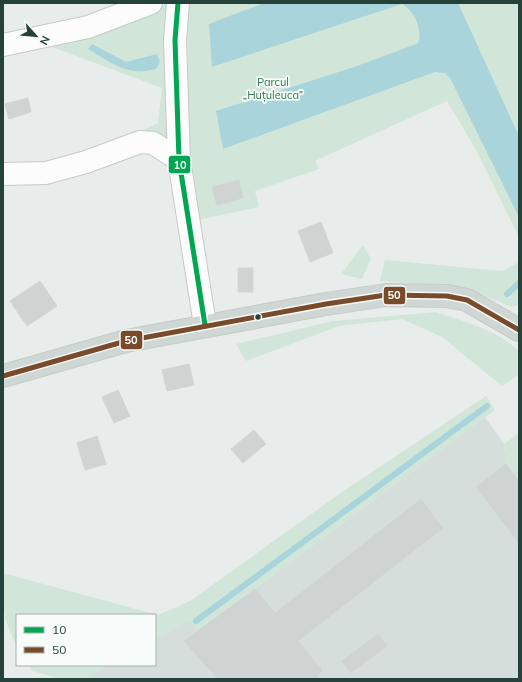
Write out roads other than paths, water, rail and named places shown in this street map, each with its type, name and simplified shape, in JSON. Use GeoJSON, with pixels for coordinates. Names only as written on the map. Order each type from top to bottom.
{"type":"FeatureCollection","features":[{"type":"Feature","properties":{"kind":"main road"},"geometry":{"type":"LineString","coordinates":[[3,376],[126,341],[206,325],[371,297],[424,294],[467,300],[519,330]]}},
{"type":"Feature","properties":{"kind":"street"},"geometry":{"type":"LineString","coordinates":[[3,46],[88,26],[151,3]]}},
{"type":"Feature","properties":{"kind":"street"},"geometry":{"type":"LineString","coordinates":[[178,3],[175,40],[179,160],[206,325]]}},
{"type":"Feature","properties":{"kind":"street"},"geometry":{"type":"LineString","coordinates":[[3,174],[46,173],[86,162],[140,142],[153,143],[179,160]]}},
{"type":"Feature","properties":{"kind":"water"},"geometry":{"type":"Polygon","coordinates":[[[264,3],[458,3],[519,136],[519,217],[450,78],[445,73],[435,72],[223,149],[216,111],[354,67],[418,43],[419,32],[414,16],[402,4],[212,67],[209,24],[264,3]]]}},
{"type":"Feature","properties":{"kind":"water"},"geometry":{"type":"Polygon","coordinates":[[[92,44],[126,62],[157,54],[160,62],[156,69],[146,71],[129,70],[113,64],[88,49],[92,44]]]}},
{"type":"Feature","properties":{"kind":"waterway"},"geometry":{"type":"LineString","coordinates":[[507,294],[519,283]]}},
{"type":"Feature","properties":{"kind":"waterway"},"geometry":{"type":"LineString","coordinates":[[196,621],[487,406]]}},
{"type":"Feature","properties":{"kind":"park label","name":"Parcul „Huțuleuca”"},"geometry":{"type":"Point","coordinates":[273,88]}}]}
